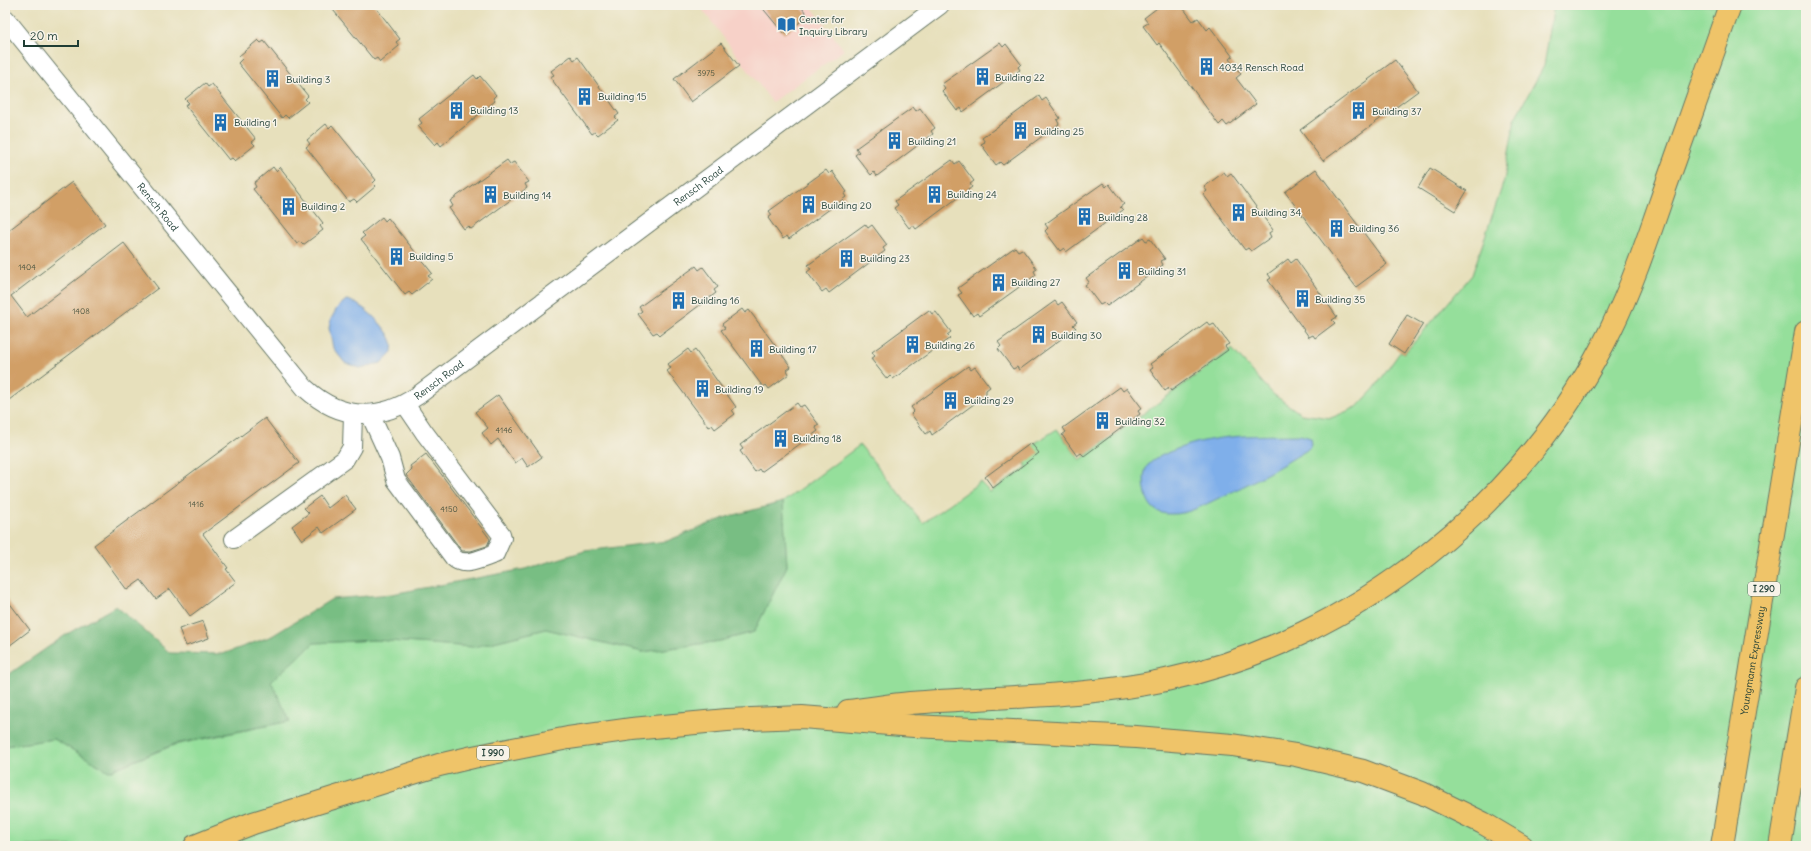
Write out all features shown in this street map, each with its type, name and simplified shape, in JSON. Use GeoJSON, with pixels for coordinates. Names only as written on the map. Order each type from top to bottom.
{"type":"FeatureCollection","features":[{"type":"Feature","properties":{"kind":"highway"},"geometry":{"type":"LineString","coordinates":[[802,717],[907,704],[1080,693],[1141,685],[1203,671],[1258,652],[1317,625],[1373,594],[1429,554],[1473,514],[1519,467],[1578,388],[1610,331],[1636,271],[1730,5]]}},
{"type":"Feature","properties":{"kind":"highway","name":"Youngmann Expressway"},"geometry":{"type":"LineString","coordinates":[[1722,846],[1806,332]]}},
{"type":"Feature","properties":{"kind":"highway"},"geometry":{"type":"LineString","coordinates":[[1780,846],[1806,688]]}},
{"type":"Feature","properties":{"kind":"highway"},"geometry":{"type":"LineString","coordinates":[[802,717],[914,726],[1136,737],[1232,745],[1296,755],[1363,771],[1422,793],[1482,823],[1522,846]]}},
{"type":"Feature","properties":{"kind":"highway","name":"I 990"},"geometry":{"type":"LineString","coordinates":[[195,846],[253,822],[439,765],[480,755],[568,738],[632,729],[727,720],[802,717]]}},
{"type":"Feature","properties":{"kind":"street","name":"Rensch Road"},"geometry":{"type":"LineString","coordinates":[[5,18],[302,384],[315,397],[327,405],[361,414],[393,410],[405,404],[940,5]]}},
{"type":"Feature","properties":{"kind":"street"},"geometry":{"type":"LineString","coordinates":[[361,414],[390,458],[396,480],[454,558],[458,562],[464,563],[494,554],[502,538],[501,534],[424,432],[405,404]]}},
{"type":"Feature","properties":{"kind":"street"},"geometry":{"type":"LineString","coordinates":[[234,539],[345,459],[352,447],[361,414]]}},
{"type":"Feature","properties":{"kind":"shaded area"},"geometry":{"type":"Polygon","coordinates":[[[699,5],[810,5],[844,50],[772,102],[699,5]]]}},
{"type":"Feature","properties":{"kind":"green space"},"geometry":{"type":"Polygon","coordinates":[[[1554,5],[1806,5],[1806,846],[5,846],[5,746],[54,739],[109,771],[174,745],[290,721],[270,681],[314,643],[377,640],[474,647],[546,629],[643,652],[720,641],[754,632],[787,566],[783,502],[860,445],[923,523],[980,482],[990,492],[1027,467],[1018,454],[1057,429],[1080,460],[1232,349],[1273,394],[1301,414],[1331,418],[1357,407],[1374,389],[1400,352],[1404,354],[1472,275],[1504,181],[1515,118],[1544,66],[1554,5]]]}},
{"type":"Feature","properties":{"kind":"green space"},"geometry":{"type":"Polygon","coordinates":[[[783,502],[787,566],[754,632],[720,641],[643,652],[546,629],[474,647],[374,640],[314,643],[271,681],[290,721],[175,744],[109,771],[54,739],[5,746],[5,677],[67,634],[116,606],[170,653],[223,654],[272,636],[332,599],[392,594],[525,569],[585,551],[667,541],[727,517],[783,502]]]}},
{"type":"Feature","properties":{"kind":"water"},"geometry":{"type":"Polygon","coordinates":[[[346,300],[359,305],[366,310],[373,316],[389,336],[392,343],[392,352],[381,363],[360,368],[345,363],[333,348],[329,328],[331,319],[337,308],[346,300]]]}},
{"type":"Feature","properties":{"kind":"water"},"geometry":{"type":"Polygon","coordinates":[[[1300,435],[1311,438],[1312,445],[1307,450],[1253,481],[1195,509],[1183,513],[1166,514],[1153,508],[1147,498],[1144,481],[1146,468],[1154,460],[1169,452],[1208,440],[1238,436],[1300,435]]]}},
{"type":"Feature","properties":{"kind":"building"},"geometry":{"type":"Polygon","coordinates":[[[329,5],[374,5],[400,39],[396,42],[399,46],[380,62],[377,58],[374,60],[329,5]]]}},
{"type":"Feature","properties":{"kind":"building","name":"Center for Inquiry Library"},"geometry":{"type":"Polygon","coordinates":[[[760,5],[800,5],[808,16],[784,34],[760,5]]]}},
{"type":"Feature","properties":{"kind":"building","name":"4034 Rensch Road"},"geometry":{"type":"Polygon","coordinates":[[[1161,5],[1181,5],[1193,21],[1198,18],[1207,30],[1210,27],[1233,57],[1229,59],[1241,74],[1236,78],[1256,104],[1227,126],[1223,121],[1219,125],[1159,43],[1157,45],[1143,26],[1148,23],[1144,18],[1161,5]]]}},
{"type":"Feature","properties":{"kind":"building","name":"Building 3"},"geometry":{"type":"Polygon","coordinates":[[[258,40],[261,43],[264,41],[308,96],[305,99],[308,102],[288,118],[285,115],[282,118],[238,63],[242,59],[239,56],[258,40]]]}},
{"type":"Feature","properties":{"kind":"building"},"geometry":{"type":"Polygon","coordinates":[[[721,43],[739,66],[691,102],[674,79],[721,43]]]}},
{"type":"Feature","properties":{"kind":"building","name":"Building 22"},"geometry":{"type":"Polygon","coordinates":[[[1000,43],[1003,47],[1006,44],[1021,64],[1018,67],[1020,70],[963,112],[961,108],[957,111],[942,91],[945,88],[942,84],[1000,43]]]}},
{"type":"Feature","properties":{"kind":"building","name":"Building 15"},"geometry":{"type":"Polygon","coordinates":[[[571,56],[574,60],[578,57],[619,114],[615,117],[618,120],[598,135],[595,132],[592,134],[550,77],[554,75],[551,71],[571,56]]]}},
{"type":"Feature","properties":{"kind":"building","name":"Building 37"},"geometry":{"type":"Polygon","coordinates":[[[1395,60],[1418,91],[1323,161],[1300,130],[1395,60]]]}},
{"type":"Feature","properties":{"kind":"building","name":"Building 13"},"geometry":{"type":"Polygon","coordinates":[[[474,75],[477,79],[480,76],[496,95],[493,98],[495,101],[441,146],[438,142],[435,145],[418,126],[422,123],[419,119],[474,75]]]}},
{"type":"Feature","properties":{"kind":"building","name":"Building 1"},"geometry":{"type":"Polygon","coordinates":[[[205,83],[208,87],[212,84],[256,139],[252,142],[255,145],[235,161],[232,158],[229,160],[185,105],[189,103],[185,99],[205,83]]]}},
{"type":"Feature","properties":{"kind":"building","name":"Building 25"},"geometry":{"type":"Polygon","coordinates":[[[1039,96],[1042,101],[1046,98],[1060,118],[1057,120],[1059,124],[1003,165],[1000,162],[996,165],[981,144],[985,142],[982,138],[1039,96]]]}},
{"type":"Feature","properties":{"kind":"building","name":"Building 21"},"geometry":{"type":"Polygon","coordinates":[[[913,107],[916,111],[920,108],[935,128],[931,131],[933,134],[877,176],[874,172],[871,175],[855,155],[859,152],[856,148],[913,107]]]}},
{"type":"Feature","properties":{"kind":"building"},"geometry":{"type":"Polygon","coordinates":[[[326,124],[329,128],[332,125],[376,180],[373,183],[376,186],[357,202],[354,199],[349,202],[306,147],[310,144],[307,140],[326,124]]]}},
{"type":"Feature","properties":{"kind":"building","name":"Building 14"},"geometry":{"type":"Polygon","coordinates":[[[507,160],[510,164],[514,162],[529,182],[525,184],[527,188],[471,229],[468,226],[464,229],[449,208],[453,206],[450,201],[507,160]]]}},
{"type":"Feature","properties":{"kind":"building","name":"Building 24"},"geometry":{"type":"Polygon","coordinates":[[[952,160],[955,164],[959,161],[974,181],[970,184],[972,187],[916,229],[913,225],[909,228],[894,208],[898,205],[895,201],[952,160]]]}},
{"type":"Feature","properties":{"kind":"building","name":"Building 2"},"geometry":{"type":"Polygon","coordinates":[[[273,167],[276,171],[280,167],[323,223],[320,226],[323,230],[303,245],[300,242],[297,244],[253,189],[256,187],[254,183],[273,167]]]}},
{"type":"Feature","properties":{"kind":"building"},"geometry":{"type":"Polygon","coordinates":[[[1430,168],[1467,191],[1455,211],[1418,188],[1430,168]]]}},
{"type":"Feature","properties":{"kind":"building","name":"Building 36"},"geometry":{"type":"Polygon","coordinates":[[[1316,169],[1387,264],[1356,287],[1285,192],[1316,169]]]}},
{"type":"Feature","properties":{"kind":"building","name":"Building 20"},"geometry":{"type":"Polygon","coordinates":[[[826,170],[829,174],[832,171],[847,192],[844,194],[846,197],[789,239],[787,236],[783,239],[768,218],[772,215],[769,211],[826,170]]]}},
{"type":"Feature","properties":{"kind":"building","name":"Building 34"},"geometry":{"type":"Polygon","coordinates":[[[1224,172],[1227,176],[1231,173],[1273,230],[1269,233],[1271,237],[1251,251],[1248,248],[1245,250],[1203,194],[1207,191],[1204,187],[1224,172]]]}},
{"type":"Feature","properties":{"kind":"building"},"geometry":{"type":"Polygon","coordinates":[[[72,182],[105,224],[11,296],[27,317],[124,243],[158,288],[5,403],[5,233],[72,182]]]}},
{"type":"Feature","properties":{"kind":"building","name":"Building 28"},"geometry":{"type":"Polygon","coordinates":[[[1103,183],[1106,187],[1109,184],[1124,204],[1120,207],[1123,210],[1066,252],[1064,248],[1060,251],[1045,231],[1048,228],[1045,224],[1103,183]]]}},
{"type":"Feature","properties":{"kind":"building","name":"Building 5"},"geometry":{"type":"Polygon","coordinates":[[[382,217],[385,221],[388,218],[432,273],[428,276],[432,279],[412,295],[409,292],[405,295],[361,239],[365,236],[362,233],[382,217]]]}},
{"type":"Feature","properties":{"kind":"building","name":"Building 23"},"geometry":{"type":"Polygon","coordinates":[[[865,224],[868,228],[872,225],[887,245],[883,248],[885,251],[829,293],[826,289],[822,292],[807,272],[811,269],[808,265],[865,224]]]}},
{"type":"Feature","properties":{"kind":"building","name":"Building 31"},"geometry":{"type":"Polygon","coordinates":[[[1143,237],[1146,241],[1150,239],[1165,259],[1161,261],[1163,265],[1107,306],[1104,303],[1100,305],[1085,285],[1089,282],[1086,278],[1143,237]]]}},
{"type":"Feature","properties":{"kind":"building","name":"Building 27"},"geometry":{"type":"Polygon","coordinates":[[[1015,247],[1018,251],[1022,249],[1037,269],[1034,271],[1036,275],[979,316],[977,313],[973,316],[958,295],[962,293],[958,288],[1015,247]]]}},
{"type":"Feature","properties":{"kind":"building","name":"Building 35"},"geometry":{"type":"Polygon","coordinates":[[[1288,259],[1291,263],[1296,259],[1337,317],[1332,320],[1335,323],[1315,338],[1313,335],[1309,337],[1268,280],[1271,278],[1268,274],[1288,259]]]}},
{"type":"Feature","properties":{"kind":"building","name":"Building 16"},"geometry":{"type":"Polygon","coordinates":[[[696,266],[699,270],[703,267],[718,287],[714,290],[716,293],[660,335],[657,332],[653,334],[638,314],[642,311],[639,307],[696,266]]]}},
{"type":"Feature","properties":{"kind":"building","name":"Building 30"},"geometry":{"type":"Polygon","coordinates":[[[1055,301],[1058,305],[1062,302],[1077,322],[1073,325],[1076,328],[1019,370],[1017,367],[1013,369],[998,349],[1001,346],[998,342],[1055,301]]]}},
{"type":"Feature","properties":{"kind":"building","name":"Building 17"},"geometry":{"type":"Polygon","coordinates":[[[742,309],[745,313],[749,310],[791,367],[787,370],[789,374],[769,389],[766,385],[763,387],[721,330],[725,328],[722,324],[742,309]]]}},
{"type":"Feature","properties":{"kind":"building","name":"Building 26"},"geometry":{"type":"Polygon","coordinates":[[[929,310],[932,314],[936,312],[951,332],[947,335],[950,338],[893,379],[890,376],[887,379],[871,359],[875,356],[872,352],[929,310]]]}},
{"type":"Feature","properties":{"kind":"building"},"geometry":{"type":"Polygon","coordinates":[[[1407,315],[1423,324],[1404,354],[1389,344],[1407,315]]]}},
{"type":"Feature","properties":{"kind":"building"},"geometry":{"type":"Polygon","coordinates":[[[1207,322],[1210,326],[1214,324],[1229,344],[1225,346],[1228,350],[1171,391],[1169,388],[1165,391],[1150,370],[1153,368],[1150,364],[1207,322]]]}},
{"type":"Feature","properties":{"kind":"building","name":"Building 19"},"geometry":{"type":"Polygon","coordinates":[[[688,349],[691,353],[695,350],[736,407],[732,410],[735,414],[715,429],[712,425],[709,427],[667,371],[671,368],[668,364],[688,349]]]}},
{"type":"Feature","properties":{"kind":"building","name":"Building 29"},"geometry":{"type":"Polygon","coordinates":[[[968,366],[971,370],[975,367],[990,387],[986,390],[986,395],[932,435],[930,431],[926,434],[911,414],[914,411],[911,407],[968,366]]]}},
{"type":"Feature","properties":{"kind":"building","name":"Building 32"},"geometry":{"type":"Polygon","coordinates":[[[1120,387],[1123,391],[1127,388],[1142,408],[1138,411],[1140,414],[1084,456],[1081,453],[1077,456],[1062,435],[1066,432],[1063,428],[1120,387]]]}},
{"type":"Feature","properties":{"kind":"building"},"geometry":{"type":"Polygon","coordinates":[[[498,395],[542,457],[528,467],[522,458],[515,463],[498,439],[491,445],[482,433],[488,428],[475,412],[498,395]]]}},
{"type":"Feature","properties":{"kind":"building","name":"Building 18"},"geometry":{"type":"Polygon","coordinates":[[[797,403],[800,407],[804,405],[819,425],[815,427],[818,431],[761,472],[759,469],[755,472],[740,451],[743,449],[740,445],[797,403]]]}},
{"type":"Feature","properties":{"kind":"building"},"geometry":{"type":"Polygon","coordinates":[[[265,418],[299,463],[203,534],[228,568],[226,569],[236,582],[190,616],[170,589],[156,599],[141,580],[127,590],[94,545],[265,418]]]}},
{"type":"Feature","properties":{"kind":"building"},"geometry":{"type":"Polygon","coordinates":[[[1031,443],[1039,453],[993,488],[985,477],[1031,443]]]}},
{"type":"Feature","properties":{"kind":"building"},"geometry":{"type":"Polygon","coordinates":[[[426,454],[490,539],[487,546],[471,551],[462,551],[406,475],[412,469],[410,466],[426,454]]]}},
{"type":"Feature","properties":{"kind":"building"},"geometry":{"type":"Polygon","coordinates":[[[345,495],[356,509],[323,533],[319,527],[302,540],[292,526],[309,513],[304,508],[320,496],[328,508],[345,495]]]}},
{"type":"Feature","properties":{"kind":"building"},"geometry":{"type":"Polygon","coordinates":[[[5,597],[30,630],[5,649],[5,597]]]}},
{"type":"Feature","properties":{"kind":"building"},"geometry":{"type":"Polygon","coordinates":[[[203,621],[209,638],[186,646],[179,629],[203,621]]]}},
{"type":"Feature","properties":{"kind":"place","name":"Center for Inquiry Library"},"geometry":{"type":"Point","coordinates":[786,25]}},
{"type":"Feature","properties":{"kind":"place","name":"4034 Rensch Road"},"geometry":{"type":"Point","coordinates":[1206,67]}},
{"type":"Feature","properties":{"kind":"place","name":"Building 22"},"geometry":{"type":"Point","coordinates":[982,77]}},
{"type":"Feature","properties":{"kind":"place","name":"Building 3"},"geometry":{"type":"Point","coordinates":[273,79]}},
{"type":"Feature","properties":{"kind":"place","name":"Building 15"},"geometry":{"type":"Point","coordinates":[585,96]}},
{"type":"Feature","properties":{"kind":"place","name":"Building 13"},"geometry":{"type":"Point","coordinates":[457,110]}},
{"type":"Feature","properties":{"kind":"place","name":"Building 37"},"geometry":{"type":"Point","coordinates":[1359,111]}},
{"type":"Feature","properties":{"kind":"place","name":"Building 1"},"geometry":{"type":"Point","coordinates":[221,122]}},
{"type":"Feature","properties":{"kind":"place","name":"Building 25"},"geometry":{"type":"Point","coordinates":[1021,131]}},
{"type":"Feature","properties":{"kind":"place","name":"Building 21"},"geometry":{"type":"Point","coordinates":[895,141]}},
{"type":"Feature","properties":{"kind":"place","name":"Building 24"},"geometry":{"type":"Point","coordinates":[934,194]}},
{"type":"Feature","properties":{"kind":"place","name":"Building 14"},"geometry":{"type":"Point","coordinates":[490,195]}},
{"type":"Feature","properties":{"kind":"place","name":"Building 20"},"geometry":{"type":"Point","coordinates":[808,205]}},
{"type":"Feature","properties":{"kind":"place","name":"Building 2"},"geometry":{"type":"Point","coordinates":[288,206]}},
{"type":"Feature","properties":{"kind":"place","name":"Building 34"},"geometry":{"type":"Point","coordinates":[1238,212]}},
{"type":"Feature","properties":{"kind":"place","name":"Building 28"},"geometry":{"type":"Point","coordinates":[1085,217]}},
{"type":"Feature","properties":{"kind":"place","name":"Building 36"},"geometry":{"type":"Point","coordinates":[1336,228]}},
{"type":"Feature","properties":{"kind":"place","name":"Building 5"},"geometry":{"type":"Point","coordinates":[396,256]}},
{"type":"Feature","properties":{"kind":"place","name":"Building 23"},"geometry":{"type":"Point","coordinates":[847,258]}},
{"type":"Feature","properties":{"kind":"place","name":"Building 31"},"geometry":{"type":"Point","coordinates":[1125,271]}},
{"type":"Feature","properties":{"kind":"place","name":"Building 27"},"geometry":{"type":"Point","coordinates":[998,282]}},
{"type":"Feature","properties":{"kind":"place","name":"Building 35"},"geometry":{"type":"Point","coordinates":[1302,299]}},
{"type":"Feature","properties":{"kind":"place","name":"Building 16"},"geometry":{"type":"Point","coordinates":[678,300]}},
{"type":"Feature","properties":{"kind":"place","name":"Building 30"},"geometry":{"type":"Point","coordinates":[1038,335]}},
{"type":"Feature","properties":{"kind":"place","name":"Building 26"},"geometry":{"type":"Point","coordinates":[912,345]}},
{"type":"Feature","properties":{"kind":"place","name":"Building 17"},"geometry":{"type":"Point","coordinates":[756,349]}},
{"type":"Feature","properties":{"kind":"place","name":"Building 19"},"geometry":{"type":"Point","coordinates":[702,389]}},
{"type":"Feature","properties":{"kind":"place","name":"Building 29"},"geometry":{"type":"Point","coordinates":[951,400]}},
{"type":"Feature","properties":{"kind":"place","name":"Building 32"},"geometry":{"type":"Point","coordinates":[1102,421]}},
{"type":"Feature","properties":{"kind":"place","name":"Building 18"},"geometry":{"type":"Point","coordinates":[780,438]}}]}
